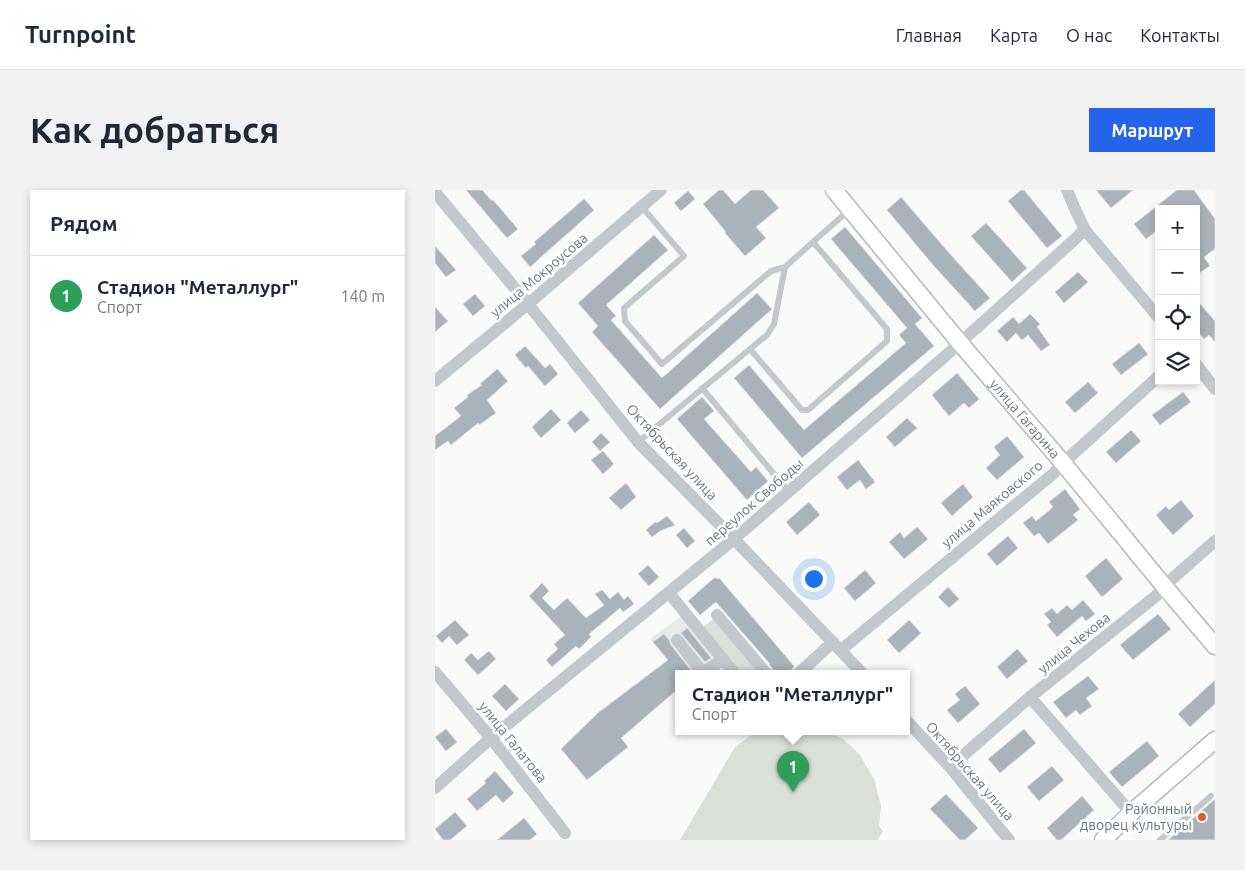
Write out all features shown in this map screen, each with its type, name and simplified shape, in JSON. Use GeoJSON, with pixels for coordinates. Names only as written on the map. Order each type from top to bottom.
{"type":"FeatureCollection","features":[{"type":"Feature","properties":{"kind":"main road","name":"улица Гагарина"},"geometry":{"type":"LineString","coordinates":[[834,190],[1215,646]]}},
{"type":"Feature","properties":{"kind":"main road"},"geometry":{"type":"LineString","coordinates":[[1103,840],[1215,740]]}},
{"type":"Feature","properties":{"kind":"street","name":"улица Мокроусова"},"geometry":{"type":"LineString","coordinates":[[435,381],[529,304],[661,190]]}},
{"type":"Feature","properties":{"kind":"street"},"geometry":{"type":"LineString","coordinates":[[1067,190],[1085,230],[1155,313]]}},
{"type":"Feature","properties":{"kind":"street","name":"Октябрьская улица"},"geometry":{"type":"LineString","coordinates":[[435,192],[529,304],[638,442],[859,670]]}},
{"type":"Feature","properties":{"kind":"street","name":"переулок Свободы"},"geometry":{"type":"LineString","coordinates":[[435,788],[491,738],[789,492],[960,343],[1085,230]]}},
{"type":"Feature","properties":{"kind":"street"},"geometry":{"type":"LineString","coordinates":[[1200,369],[1215,389]]}},
{"type":"Feature","properties":{"kind":"street","name":"улица Маяковского"},"geometry":{"type":"LineString","coordinates":[[803,670],[837,646],[1054,473],[1155,380]]}},
{"type":"Feature","properties":{"kind":"street","name":"улица Чехова"},"geometry":{"type":"LineString","coordinates":[[950,767],[1030,697],[1156,596],[1164,586],[1215,541]]}},
{"type":"Feature","properties":{"kind":"street"},"geometry":{"type":"LineString","coordinates":[[669,593],[732,670]]}},
{"type":"Feature","properties":{"kind":"street"},"geometry":{"type":"LineString","coordinates":[[717,615],[763,670]]}},
{"type":"Feature","properties":{"kind":"street"},"geometry":{"type":"LineString","coordinates":[[677,640],[701,670]]}},
{"type":"Feature","properties":{"kind":"street"},"geometry":{"type":"LineString","coordinates":[[707,670],[723,659]]}},
{"type":"Feature","properties":{"kind":"street","name":"улица Галатова"},"geometry":{"type":"LineString","coordinates":[[435,672],[491,738],[565,833]]}},
{"type":"Feature","properties":{"kind":"street"},"geometry":{"type":"LineString","coordinates":[[1030,697],[1131,813]]}},
{"type":"Feature","properties":{"kind":"street","name":"Октябрьская улица"},"geometry":{"type":"LineString","coordinates":[[910,724],[950,767],[1009,840]]}},
{"type":"Feature","properties":{"kind":"lane"},"geometry":{"type":"LineString","coordinates":[[642,207],[684,256],[623,308],[625,321],[662,364],[771,271],[785,266],[850,210]]}},
{"type":"Feature","properties":{"kind":"lane"},"geometry":{"type":"LineString","coordinates":[[750,349],[802,410],[808,410],[887,341],[887,329],[813,242]]}},
{"type":"Feature","properties":{"kind":"lane"},"geometry":{"type":"LineString","coordinates":[[638,442],[767,335],[774,324],[785,266]]}},
{"type":"Feature","properties":{"kind":"lane"},"geometry":{"type":"LineString","coordinates":[[702,388],[789,492]]}},
{"type":"Feature","properties":{"kind":"lane"},"geometry":{"type":"LineString","coordinates":[[1160,840],[1211,796]]}},
{"type":"Feature","properties":{"kind":"shaded area"},"geometry":{"type":"Polygon","coordinates":[[[682,616],[728,670],[676,670],[650,639],[682,616]]]}},
{"type":"Feature","properties":{"kind":"shaded area"},"geometry":{"type":"Polygon","coordinates":[[[716,617],[759,670],[737,670],[703,627],[716,617]]]}},
{"type":"Feature","properties":{"kind":"shaded area"},"geometry":{"type":"Polygon","coordinates":[[[752,735],[834,735],[842,738],[860,755],[874,779],[881,806],[879,826],[883,831],[878,840],[680,840],[735,747],[752,735]]]}},
{"type":"Feature","properties":{"kind":"building"},"geometry":{"type":"Polygon","coordinates":[[[466,190],[482,190],[518,229],[507,238],[466,190]]]}},
{"type":"Feature","properties":{"kind":"building"},"geometry":{"type":"Polygon","coordinates":[[[719,190],[723,190],[735,204],[751,190],[763,190],[779,208],[756,227],[766,238],[745,256],[703,204],[719,190]]]}},
{"type":"Feature","properties":{"kind":"building"},"geometry":{"type":"Polygon","coordinates":[[[1021,190],[1024,190],[1062,236],[1047,248],[1008,201],[1021,190]]]}},
{"type":"Feature","properties":{"kind":"building"},"geometry":{"type":"Polygon","coordinates":[[[1096,190],[1133,190],[1111,208],[1096,190]]]}},
{"type":"Feature","properties":{"kind":"building"},"geometry":{"type":"Polygon","coordinates":[[[1177,190],[1194,190],[1215,219],[1215,249],[1204,257],[1210,266],[1200,272],[1200,205],[1158,205],[1177,190]]]}},
{"type":"Feature","properties":{"kind":"building"},"geometry":{"type":"Polygon","coordinates":[[[688,191],[695,199],[681,211],[674,203],[688,191]]]}},
{"type":"Feature","properties":{"kind":"building"},"geometry":{"type":"Polygon","coordinates":[[[901,197],[990,298],[975,311],[887,210],[901,197]]]}},
{"type":"Feature","properties":{"kind":"building"},"geometry":{"type":"Polygon","coordinates":[[[584,199],[594,210],[530,267],[521,256],[536,244],[534,242],[584,199]]]}},
{"type":"Feature","properties":{"kind":"building"},"geometry":{"type":"Polygon","coordinates":[[[1155,207],[1155,232],[1146,239],[1134,224],[1155,207]]]}},
{"type":"Feature","properties":{"kind":"building"},"geometry":{"type":"Polygon","coordinates":[[[986,223],[1027,268],[1012,282],[971,236],[986,223]]]}},
{"type":"Feature","properties":{"kind":"building"},"geometry":{"type":"Polygon","coordinates":[[[845,227],[922,318],[915,324],[934,346],[802,458],[734,378],[749,365],[804,430],[906,343],[899,335],[907,328],[831,239],[845,227]]]}},
{"type":"Feature","properties":{"kind":"building"},"geometry":{"type":"Polygon","coordinates":[[[654,235],[668,250],[606,305],[616,316],[611,320],[662,378],[757,293],[772,309],[660,409],[592,332],[598,326],[578,303],[654,235]]]}},
{"type":"Feature","properties":{"kind":"building"},"geometry":{"type":"Polygon","coordinates":[[[435,246],[456,270],[446,277],[435,263],[435,246]]]}},
{"type":"Feature","properties":{"kind":"building"},"geometry":{"type":"Polygon","coordinates":[[[1078,272],[1088,282],[1064,303],[1055,292],[1078,272]]]}},
{"type":"Feature","properties":{"kind":"building"},"geometry":{"type":"Polygon","coordinates":[[[475,294],[485,306],[473,316],[463,304],[475,294]]]}},
{"type":"Feature","properties":{"kind":"building"},"geometry":{"type":"Polygon","coordinates":[[[1200,304],[1215,321],[1215,342],[1209,335],[1204,339],[1200,334],[1200,304]]]}},
{"type":"Feature","properties":{"kind":"building"},"geometry":{"type":"Polygon","coordinates":[[[435,307],[448,321],[435,332],[435,307]]]}},
{"type":"Feature","properties":{"kind":"building"},"geometry":{"type":"Polygon","coordinates":[[[1030,314],[1040,324],[1037,327],[1050,345],[1041,351],[1028,335],[1022,340],[1016,333],[1007,342],[997,331],[1013,317],[1019,324],[1030,314]]]}},
{"type":"Feature","properties":{"kind":"building"},"geometry":{"type":"Polygon","coordinates":[[[1139,343],[1148,354],[1121,375],[1112,364],[1139,343]]]}},
{"type":"Feature","properties":{"kind":"building"},"geometry":{"type":"Polygon","coordinates":[[[525,346],[545,368],[550,364],[558,374],[545,386],[528,366],[526,368],[515,355],[525,346]]]}},
{"type":"Feature","properties":{"kind":"building"},"geometry":{"type":"Polygon","coordinates":[[[497,369],[508,381],[487,400],[496,413],[479,425],[478,423],[451,445],[448,441],[435,450],[435,436],[461,416],[454,408],[468,397],[467,395],[482,385],[480,384],[497,369]]]}},
{"type":"Feature","properties":{"kind":"building"},"geometry":{"type":"Polygon","coordinates":[[[957,373],[979,399],[969,408],[964,403],[949,416],[932,395],[957,373]]]}},
{"type":"Feature","properties":{"kind":"building"},"geometry":{"type":"Polygon","coordinates":[[[1088,382],[1098,393],[1075,413],[1065,402],[1088,382]]]}},
{"type":"Feature","properties":{"kind":"building"},"geometry":{"type":"Polygon","coordinates":[[[1183,392],[1191,402],[1160,425],[1152,415],[1183,392]]]}},
{"type":"Feature","properties":{"kind":"building"},"geometry":{"type":"Polygon","coordinates":[[[702,397],[714,411],[704,419],[751,472],[756,467],[768,481],[747,500],[677,419],[702,397]]]}},
{"type":"Feature","properties":{"kind":"building"},"geometry":{"type":"Polygon","coordinates":[[[551,409],[561,420],[541,438],[532,427],[551,409]]]}},
{"type":"Feature","properties":{"kind":"building"},"geometry":{"type":"Polygon","coordinates":[[[581,410],[590,420],[575,433],[567,423],[581,410]]]}},
{"type":"Feature","properties":{"kind":"building"},"geometry":{"type":"Polygon","coordinates":[[[907,418],[917,428],[895,447],[886,437],[907,418]]]}},
{"type":"Feature","properties":{"kind":"building"},"geometry":{"type":"Polygon","coordinates":[[[1131,430],[1141,441],[1116,463],[1106,452],[1131,430]]]}},
{"type":"Feature","properties":{"kind":"building"},"geometry":{"type":"Polygon","coordinates":[[[601,433],[610,442],[600,451],[592,442],[601,433]]]}},
{"type":"Feature","properties":{"kind":"building"},"geometry":{"type":"Polygon","coordinates":[[[1007,436],[1024,457],[997,480],[986,468],[1000,455],[994,447],[1007,436]]]}},
{"type":"Feature","properties":{"kind":"building"},"geometry":{"type":"Polygon","coordinates":[[[603,451],[614,464],[603,474],[591,460],[603,451]]]}},
{"type":"Feature","properties":{"kind":"building"},"geometry":{"type":"Polygon","coordinates":[[[858,460],[875,482],[866,489],[860,480],[847,490],[837,477],[858,460]]]}},
{"type":"Feature","properties":{"kind":"building"},"geometry":{"type":"Polygon","coordinates":[[[626,483],[636,497],[621,510],[609,498],[626,483]]]}},
{"type":"Feature","properties":{"kind":"building"},"geometry":{"type":"Polygon","coordinates":[[[963,484],[973,497],[952,516],[941,503],[963,484]]]}},
{"type":"Feature","properties":{"kind":"building"},"geometry":{"type":"Polygon","coordinates":[[[1065,489],[1080,509],[1073,515],[1078,520],[1048,544],[1039,533],[1034,536],[1023,523],[1032,516],[1036,521],[1045,514],[1053,507],[1049,502],[1065,489]]]}},
{"type":"Feature","properties":{"kind":"building"},"geometry":{"type":"Polygon","coordinates":[[[1181,500],[1194,516],[1173,535],[1156,515],[1166,506],[1169,510],[1181,500]]]}},
{"type":"Feature","properties":{"kind":"building"},"geometry":{"type":"Polygon","coordinates":[[[809,502],[820,515],[797,535],[786,522],[809,502]]]}},
{"type":"Feature","properties":{"kind":"building"},"geometry":{"type":"Polygon","coordinates":[[[667,516],[675,525],[660,531],[652,537],[646,530],[655,522],[657,523],[667,516]]]}},
{"type":"Feature","properties":{"kind":"building"},"geometry":{"type":"Polygon","coordinates":[[[917,527],[928,539],[904,559],[889,542],[900,532],[904,538],[917,527]]]}},
{"type":"Feature","properties":{"kind":"building"},"geometry":{"type":"Polygon","coordinates":[[[684,528],[695,541],[687,548],[676,535],[684,528]]]}},
{"type":"Feature","properties":{"kind":"building"},"geometry":{"type":"Polygon","coordinates":[[[1008,536],[1018,548],[997,566],[987,554],[1008,536]]]}},
{"type":"Feature","properties":{"kind":"building"},"geometry":{"type":"Polygon","coordinates":[[[1106,558],[1123,579],[1102,597],[1085,576],[1106,558]]]}},
{"type":"Feature","properties":{"kind":"building"},"geometry":{"type":"Polygon","coordinates":[[[648,565],[659,577],[649,586],[638,574],[648,565]]]}},
{"type":"Feature","properties":{"kind":"building"},"geometry":{"type":"Polygon","coordinates":[[[865,570],[876,583],[855,601],[844,588],[865,570]]]}},
{"type":"Feature","properties":{"kind":"building"},"geometry":{"type":"Polygon","coordinates":[[[714,578],[720,579],[794,666],[792,670],[773,670],[770,664],[716,602],[700,615],[688,601],[714,578]]]}},
{"type":"Feature","properties":{"kind":"building"},"geometry":{"type":"Polygon","coordinates":[[[542,583],[549,591],[542,598],[554,610],[567,598],[586,618],[604,605],[595,594],[602,590],[610,599],[618,592],[624,600],[628,596],[634,604],[623,612],[620,608],[589,634],[591,637],[579,649],[576,646],[552,667],[546,660],[558,649],[554,644],[565,635],[529,596],[542,583]]]}},
{"type":"Feature","properties":{"kind":"building"},"geometry":{"type":"Polygon","coordinates":[[[948,587],[959,599],[949,608],[938,597],[948,587]]]}},
{"type":"Feature","properties":{"kind":"building"},"geometry":{"type":"Polygon","coordinates":[[[1083,600],[1095,614],[1086,621],[1082,616],[1057,637],[1047,625],[1051,622],[1044,614],[1052,608],[1057,614],[1067,605],[1072,610],[1083,600]]]}},
{"type":"Feature","properties":{"kind":"building"},"geometry":{"type":"Polygon","coordinates":[[[1158,614],[1171,629],[1133,660],[1120,645],[1158,614]]]}},
{"type":"Feature","properties":{"kind":"building"},"geometry":{"type":"Polygon","coordinates":[[[455,620],[469,635],[457,645],[449,636],[442,643],[436,636],[455,620]]]}},
{"type":"Feature","properties":{"kind":"building"},"geometry":{"type":"Polygon","coordinates":[[[909,620],[921,633],[899,653],[887,640],[909,620]]]}},
{"type":"Feature","properties":{"kind":"building"},"geometry":{"type":"Polygon","coordinates":[[[687,628],[711,658],[705,662],[681,633],[687,628]]]}},
{"type":"Feature","properties":{"kind":"building"},"geometry":{"type":"Polygon","coordinates":[[[664,634],[691,670],[675,670],[675,691],[621,738],[628,747],[587,780],[561,749],[599,712],[668,660],[653,642],[664,634]]]}},
{"type":"Feature","properties":{"kind":"building"},"geometry":{"type":"Polygon","coordinates":[[[1017,649],[1028,661],[1007,679],[997,667],[1017,649]]]}},
{"type":"Feature","properties":{"kind":"building"},"geometry":{"type":"Polygon","coordinates":[[[489,651],[496,659],[478,675],[464,660],[471,653],[478,660],[489,651]]]}},
{"type":"Feature","properties":{"kind":"building"},"geometry":{"type":"Polygon","coordinates":[[[1088,676],[1099,689],[1086,698],[1092,706],[1080,715],[1076,710],[1066,718],[1053,702],[1088,676]]]}},
{"type":"Feature","properties":{"kind":"building"},"geometry":{"type":"Polygon","coordinates":[[[1215,680],[1215,704],[1190,727],[1178,714],[1215,680]]]}},
{"type":"Feature","properties":{"kind":"building"},"geometry":{"type":"Polygon","coordinates":[[[505,684],[519,699],[506,711],[492,696],[505,684]]]}},
{"type":"Feature","properties":{"kind":"building"},"geometry":{"type":"Polygon","coordinates":[[[965,686],[980,704],[958,723],[947,710],[960,700],[955,694],[965,686]]]}},
{"type":"Feature","properties":{"kind":"building"},"geometry":{"type":"Polygon","coordinates":[[[446,729],[457,742],[446,751],[435,737],[446,729]]]}},
{"type":"Feature","properties":{"kind":"building"},"geometry":{"type":"Polygon","coordinates":[[[1024,729],[1036,743],[1000,773],[988,759],[1024,729]]]}},
{"type":"Feature","properties":{"kind":"building"},"geometry":{"type":"Polygon","coordinates":[[[1147,741],[1159,756],[1122,787],[1109,772],[1147,741]]]}},
{"type":"Feature","properties":{"kind":"building"},"geometry":{"type":"Polygon","coordinates":[[[1052,766],[1064,780],[1039,801],[1027,787],[1052,766]]]}},
{"type":"Feature","properties":{"kind":"building"},"geometry":{"type":"Polygon","coordinates":[[[495,771],[514,793],[503,803],[496,795],[477,811],[467,799],[486,783],[484,781],[495,771]]]}},
{"type":"Feature","properties":{"kind":"building"},"geometry":{"type":"Polygon","coordinates":[[[946,794],[978,828],[965,840],[960,840],[930,809],[946,794]]]}},
{"type":"Feature","properties":{"kind":"building"},"geometry":{"type":"Polygon","coordinates":[[[1082,796],[1094,810],[1061,840],[1057,840],[1047,828],[1082,796]]]}},
{"type":"Feature","properties":{"kind":"building","name":"Районный дворец культуры"},"geometry":{"type":"Polygon","coordinates":[[[1214,800],[1215,840],[1168,840],[1214,800]]]}},
{"type":"Feature","properties":{"kind":"building"},"geometry":{"type":"Polygon","coordinates":[[[455,812],[467,826],[450,840],[443,840],[435,829],[455,812]]]}},
{"type":"Feature","properties":{"kind":"building"},"geometry":{"type":"Polygon","coordinates":[[[524,818],[537,834],[530,840],[497,840],[524,818]]]}},
{"type":"Feature","properties":{"kind":"place","name":"Стадион \"Металлург\""},"geometry":{"type":"Point","coordinates":[793,792]}},
{"type":"Feature","properties":{"kind":"place","name":"Районный дворец культуры"},"geometry":{"type":"Point","coordinates":[1202,817]}}]}
